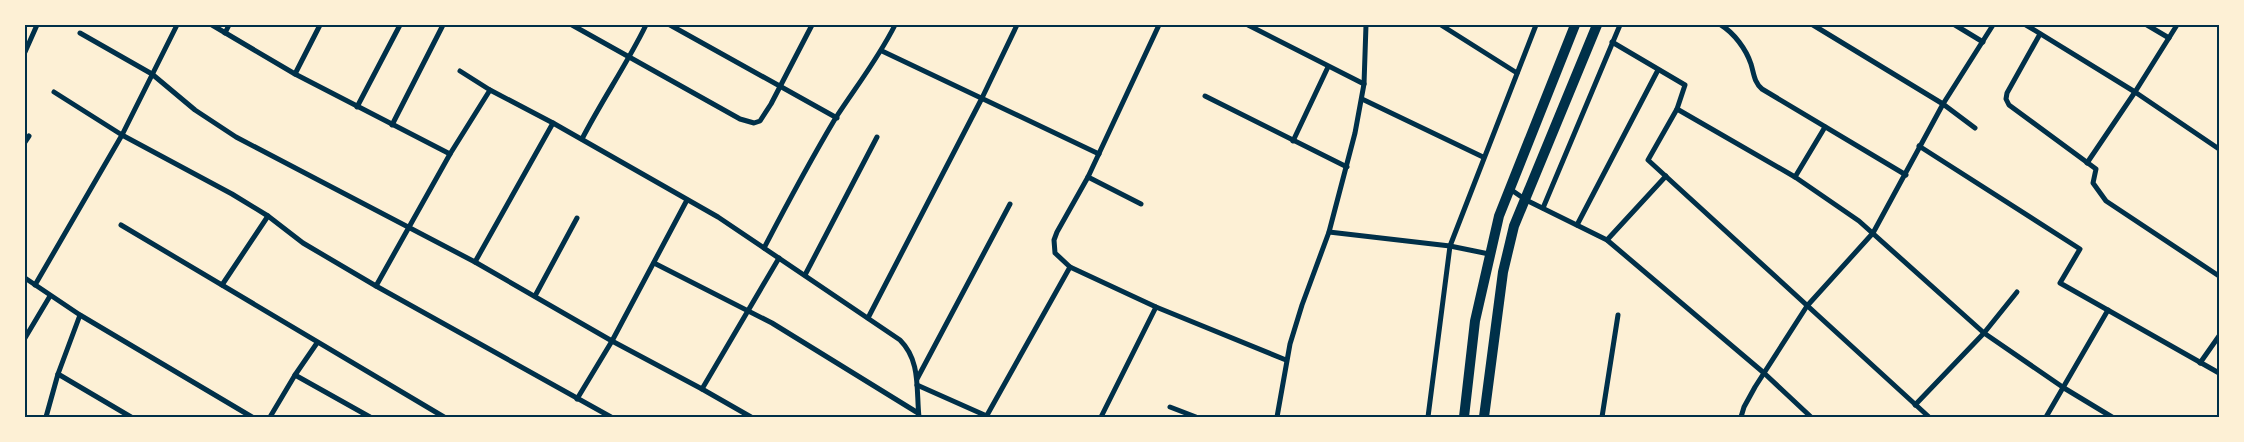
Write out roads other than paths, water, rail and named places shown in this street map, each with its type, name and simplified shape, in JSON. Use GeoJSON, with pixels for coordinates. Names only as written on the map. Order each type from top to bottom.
{"type":"FeatureCollection","features":[{"type":"Feature","properties":{"kind":"main road"},"geometry":{"type":"LineString","coordinates":[[1464,417],[1475,321],[1489,254],[1509,189],[1575,25]]}},
{"type":"Feature","properties":{"kind":"main road"},"geometry":{"type":"LineString","coordinates":[[1484,417],[1507,251],[1514,226],[1597,25]]}},
{"type":"Feature","properties":{"kind":"street"},"geometry":{"type":"LineString","coordinates":[[25,52],[37,25]]}},
{"type":"Feature","properties":{"kind":"street"},"geometry":{"type":"LineString","coordinates":[[35,285],[122,135],[177,25]]}},
{"type":"Feature","properties":{"kind":"street"},"geometry":{"type":"LineString","coordinates":[[212,25],[295,74],[450,154]]}},
{"type":"Feature","properties":{"kind":"street"},"geometry":{"type":"LineString","coordinates":[[225,33],[229,25]]}},
{"type":"Feature","properties":{"kind":"street"},"geometry":{"type":"LineString","coordinates":[[295,74],[320,25]]}},
{"type":"Feature","properties":{"kind":"street"},"geometry":{"type":"LineString","coordinates":[[357,107],[400,25]]}},
{"type":"Feature","properties":{"kind":"street"},"geometry":{"type":"LineString","coordinates":[[392,125],[443,25]]}},
{"type":"Feature","properties":{"kind":"street"},"geometry":{"type":"LineString","coordinates":[[572,25],[740,118],[754,123],[760,121],[812,25]]}},
{"type":"Feature","properties":{"kind":"street"},"geometry":{"type":"LineString","coordinates":[[582,139],[600,105],[631,56],[646,25]]}},
{"type":"Feature","properties":{"kind":"street"},"geometry":{"type":"LineString","coordinates":[[670,25],[837,118]]}},
{"type":"Feature","properties":{"kind":"street"},"geometry":{"type":"LineString","coordinates":[[764,248],[795,188],[837,118],[882,51],[895,25]]}},
{"type":"Feature","properties":{"kind":"street"},"geometry":{"type":"LineString","coordinates":[[868,318],[982,98],[1017,25]]}},
{"type":"Feature","properties":{"kind":"street"},"geometry":{"type":"LineString","coordinates":[[1159,25],[1088,177],[1054,240],[1055,253],[1070,267],[1156,306],[1286,360]]}},
{"type":"Feature","properties":{"kind":"street"},"geometry":{"type":"LineString","coordinates":[[1248,25],[1364,84]]}},
{"type":"Feature","properties":{"kind":"street"},"geometry":{"type":"LineString","coordinates":[[1277,417],[1286,360],[1347,167],[1364,84],[1366,25]]}},
{"type":"Feature","properties":{"kind":"street"},"geometry":{"type":"LineString","coordinates":[[1441,25],[1516,73]]}},
{"type":"Feature","properties":{"kind":"street"},"geometry":{"type":"LineString","coordinates":[[1428,417],[1450,246],[1483,157],[1536,25]]}},
{"type":"Feature","properties":{"kind":"street"},"geometry":{"type":"LineString","coordinates":[[1544,208],[1620,25]]}},
{"type":"Feature","properties":{"kind":"street"},"geometry":{"type":"LineString","coordinates":[[1721,25],[1732,34],[1746,53],[1757,84],[1762,90],[1906,175]]}},
{"type":"Feature","properties":{"kind":"street"},"geometry":{"type":"LineString","coordinates":[[1814,25],[1943,104],[1975,128]]}},
{"type":"Feature","properties":{"kind":"street"},"geometry":{"type":"LineString","coordinates":[[1956,25],[1983,42]]}},
{"type":"Feature","properties":{"kind":"street"},"geometry":{"type":"LineString","coordinates":[[1741,417],[1744,407],[1764,373],[1807,306],[1873,233],[1943,104],[1993,25]]}},
{"type":"Feature","properties":{"kind":"street"},"geometry":{"type":"LineString","coordinates":[[2026,25],[2135,92],[2219,149]]}},
{"type":"Feature","properties":{"kind":"street"},"geometry":{"type":"LineString","coordinates":[[2147,25],[2169,38]]}},
{"type":"Feature","properties":{"kind":"street"},"geometry":{"type":"LineString","coordinates":[[2087,163],[2177,25]]}},
{"type":"Feature","properties":{"kind":"street"},"geometry":{"type":"LineString","coordinates":[[80,33],[152,74],[196,110],[236,137],[475,262],[612,341],[751,417]]}},
{"type":"Feature","properties":{"kind":"street"},"geometry":{"type":"LineString","coordinates":[[2040,34],[2010,88],[2006,99],[2014,109],[2096,169],[2093,183],[2106,201],[2219,276]]}},
{"type":"Feature","properties":{"kind":"street"},"geometry":{"type":"LineString","coordinates":[[1612,42],[1685,86],[1677,109],[1648,160],[1929,417]]}},
{"type":"Feature","properties":{"kind":"street"},"geometry":{"type":"LineString","coordinates":[[882,51],[1099,154]]}},
{"type":"Feature","properties":{"kind":"street"},"geometry":{"type":"LineString","coordinates":[[1293,141],[1328,67]]}},
{"type":"Feature","properties":{"kind":"street"},"geometry":{"type":"LineString","coordinates":[[1577,225],[1658,70]]}},
{"type":"Feature","properties":{"kind":"street"},"geometry":{"type":"LineString","coordinates":[[460,71],[490,90],[553,122],[687,200],[805,275],[908,348],[913,358],[917,382],[918,415]]}},
{"type":"Feature","properties":{"kind":"street"},"geometry":{"type":"LineString","coordinates":[[376,286],[450,154],[490,90]]}},
{"type":"Feature","properties":{"kind":"street"},"geometry":{"type":"LineString","coordinates":[[54,92],[122,135],[232,194],[268,216],[303,243],[376,286],[611,417]]}},
{"type":"Feature","properties":{"kind":"street"},"geometry":{"type":"LineString","coordinates":[[1205,96],[1347,167]]}},
{"type":"Feature","properties":{"kind":"street"},"geometry":{"type":"LineString","coordinates":[[1362,98],[1483,157]]}},
{"type":"Feature","properties":{"kind":"street"},"geometry":{"type":"LineString","coordinates":[[1677,109],[1795,177],[1873,233],[1984,333],[2064,388],[2112,417]]}},
{"type":"Feature","properties":{"kind":"street"},"geometry":{"type":"LineString","coordinates":[[475,262],[553,122]]}},
{"type":"Feature","properties":{"kind":"street"},"geometry":{"type":"LineString","coordinates":[[1795,177],[1825,127]]}},
{"type":"Feature","properties":{"kind":"street"},"geometry":{"type":"LineString","coordinates":[[25,142],[29,136]]}},
{"type":"Feature","properties":{"kind":"street"},"geometry":{"type":"LineString","coordinates":[[805,275],[877,137]]}},
{"type":"Feature","properties":{"kind":"street"},"geometry":{"type":"LineString","coordinates":[[1919,146],[2080,249],[2060,282],[2219,373]]}},
{"type":"Feature","properties":{"kind":"street"},"geometry":{"type":"LineString","coordinates":[[1608,240],[1666,176]]}},
{"type":"Feature","properties":{"kind":"street"},"geometry":{"type":"LineString","coordinates":[[1088,177],[1141,204]]}},
{"type":"Feature","properties":{"kind":"street"},"geometry":{"type":"LineString","coordinates":[[1509,189],[1526,200],[1608,240],[1764,373],[1811,417]]}},
{"type":"Feature","properties":{"kind":"street"},"geometry":{"type":"LineString","coordinates":[[578,399],[612,341],[687,200]]}},
{"type":"Feature","properties":{"kind":"street"},"geometry":{"type":"LineString","coordinates":[[917,382],[1010,204]]}},
{"type":"Feature","properties":{"kind":"street"},"geometry":{"type":"LineString","coordinates":[[222,285],[268,216]]}},
{"type":"Feature","properties":{"kind":"street"},"geometry":{"type":"LineString","coordinates":[[535,296],[577,218]]}},
{"type":"Feature","properties":{"kind":"street"},"geometry":{"type":"LineString","coordinates":[[121,225],[440,416]]}},
{"type":"Feature","properties":{"kind":"street"},"geometry":{"type":"LineString","coordinates":[[1328,232],[1450,246],[1489,254]]}},
{"type":"Feature","properties":{"kind":"street"},"geometry":{"type":"LineString","coordinates":[[702,389],[779,258]]}},
{"type":"Feature","properties":{"kind":"street"},"geometry":{"type":"LineString","coordinates":[[654,263],[750,310],[918,415]]}},
{"type":"Feature","properties":{"kind":"street"},"geometry":{"type":"LineString","coordinates":[[917,382],[987,417],[1070,267]]}},
{"type":"Feature","properties":{"kind":"street"},"geometry":{"type":"LineString","coordinates":[[25,278],[80,315],[252,417]]}},
{"type":"Feature","properties":{"kind":"street"},"geometry":{"type":"LineString","coordinates":[[1915,405],[1984,333],[2017,292]]}},
{"type":"Feature","properties":{"kind":"street"},"geometry":{"type":"LineString","coordinates":[[25,338],[50,296]]}},
{"type":"Feature","properties":{"kind":"street"},"geometry":{"type":"LineString","coordinates":[[1101,417],[1156,306]]}},
{"type":"Feature","properties":{"kind":"street"},"geometry":{"type":"LineString","coordinates":[[2046,417],[2108,310]]}},
{"type":"Feature","properties":{"kind":"street"},"geometry":{"type":"LineString","coordinates":[[46,417],[58,374],[80,315]]}},
{"type":"Feature","properties":{"kind":"street"},"geometry":{"type":"LineString","coordinates":[[1602,417],[1618,315]]}},
{"type":"Feature","properties":{"kind":"street"},"geometry":{"type":"LineString","coordinates":[[2200,363],[2219,336]]}},
{"type":"Feature","properties":{"kind":"street"},"geometry":{"type":"LineString","coordinates":[[270,417],[317,343]]}},
{"type":"Feature","properties":{"kind":"street"},"geometry":{"type":"LineString","coordinates":[[58,374],[131,417]]}},
{"type":"Feature","properties":{"kind":"street"},"geometry":{"type":"LineString","coordinates":[[295,376],[370,417]]}},
{"type":"Feature","properties":{"kind":"street"},"geometry":{"type":"LineString","coordinates":[[1170,407],[1196,417]]}}]}
